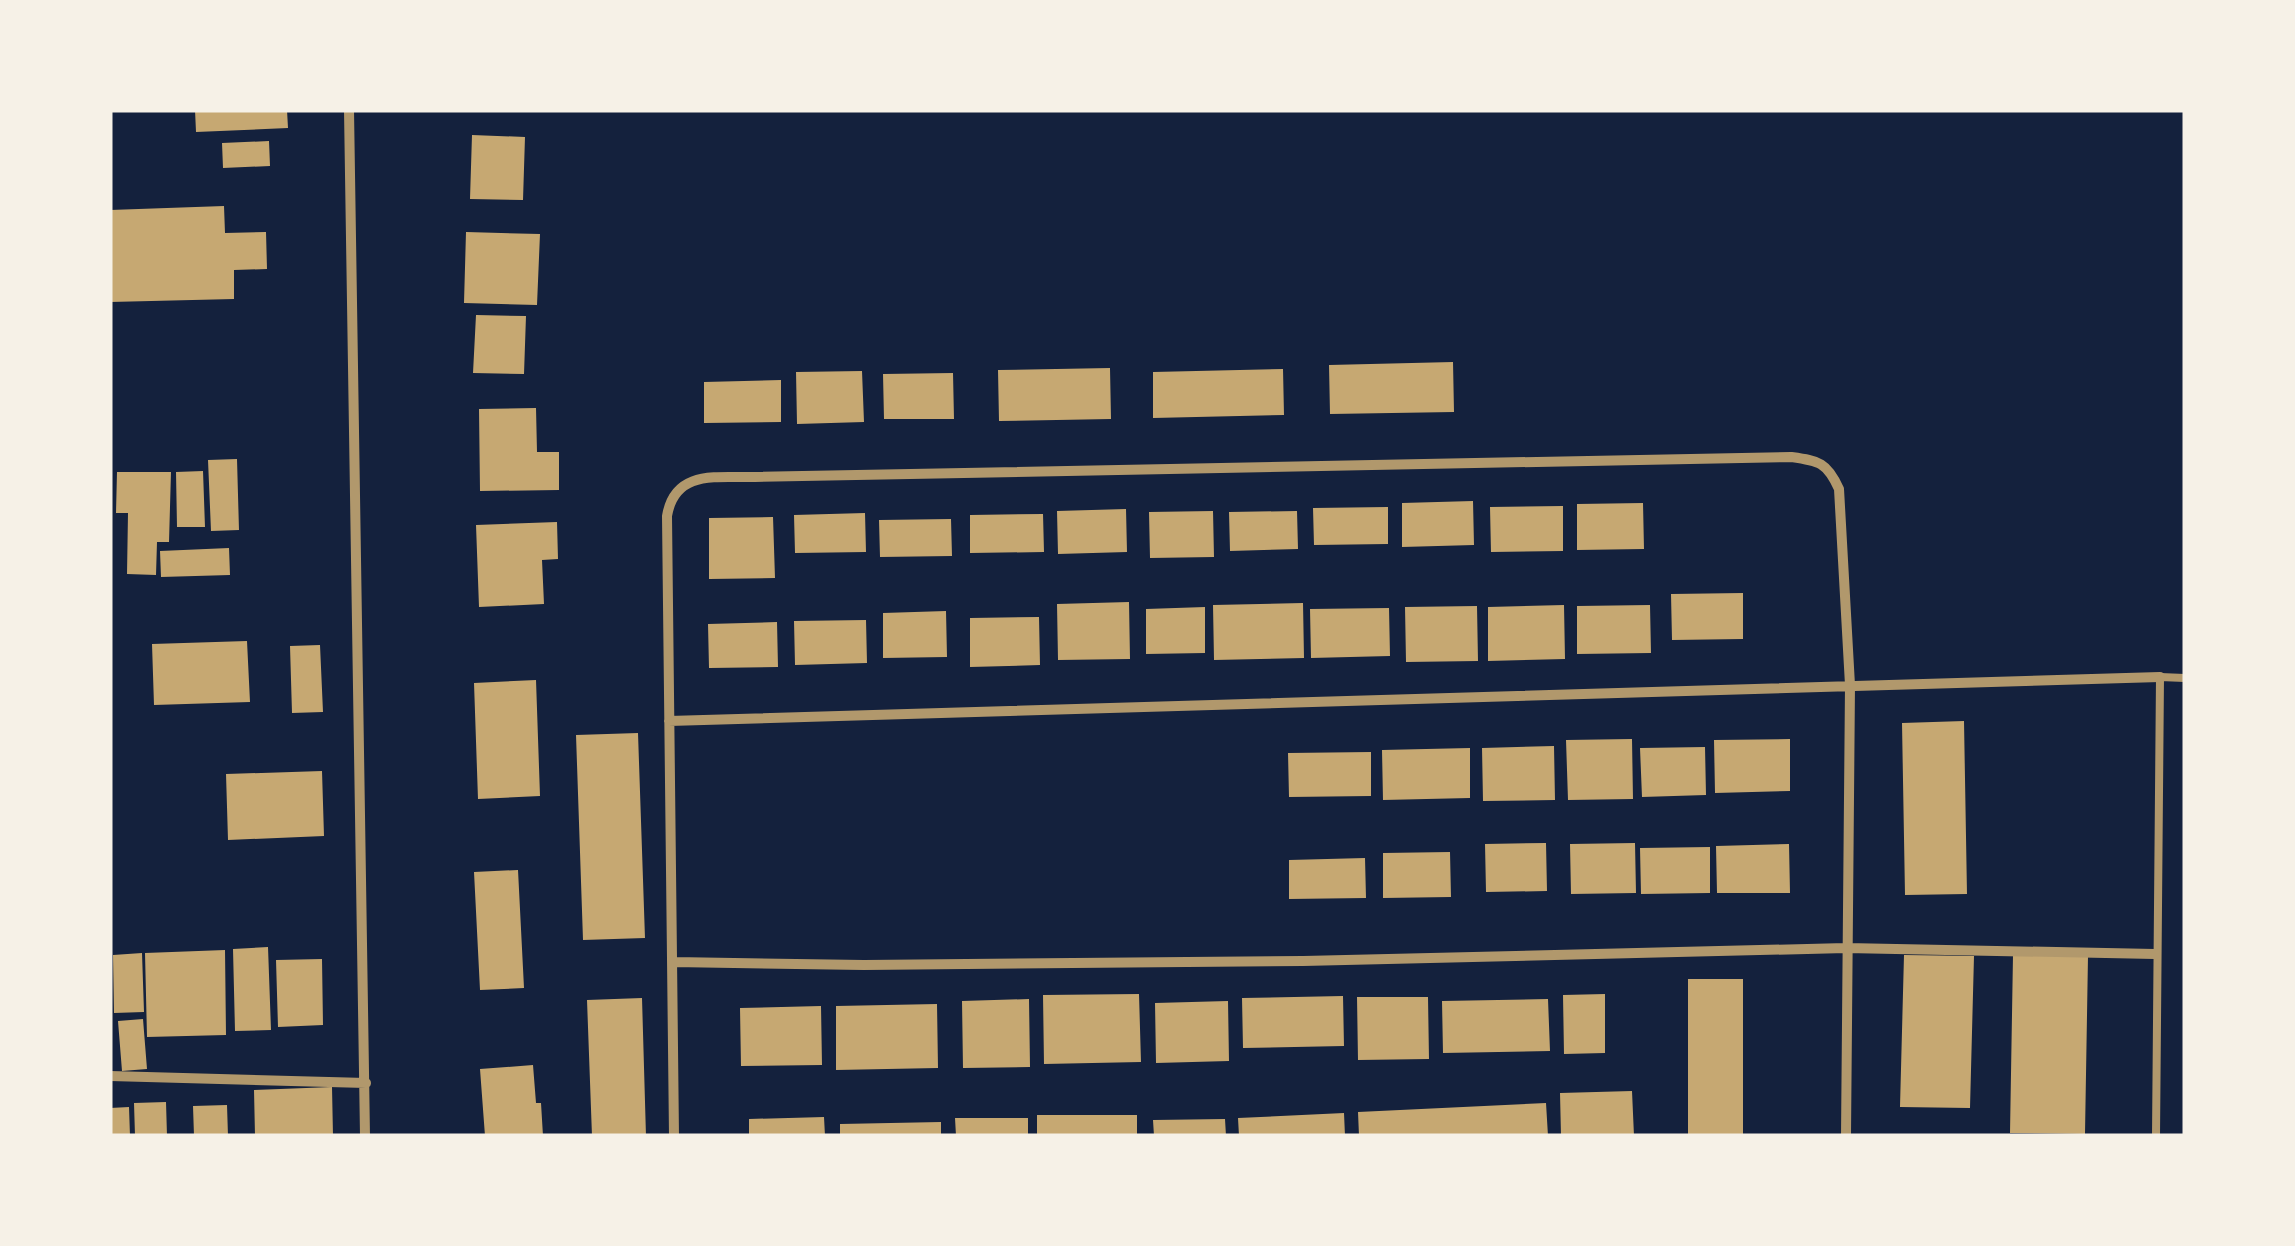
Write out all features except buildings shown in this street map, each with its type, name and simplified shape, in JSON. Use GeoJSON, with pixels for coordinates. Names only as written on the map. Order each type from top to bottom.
{"type":"FeatureCollection","features":[{"type":"Feature","properties":{"kind":"street"},"geometry":{"type":"LineString","coordinates":[[349,110],[365,1136]]}},
{"type":"Feature","properties":{"kind":"street"},"geometry":{"type":"LineString","coordinates":[[674,1136],[667,516],[670,497],[683,484],[698,479],[755,477],[1791,457],[1817,461],[1832,472],[1839,489],[1850,685],[1846,1136]]}},
{"type":"Feature","properties":{"kind":"street"},"geometry":{"type":"LineString","coordinates":[[669,721],[2160,676]]}},
{"type":"Feature","properties":{"kind":"street"},"geometry":{"type":"LineString","coordinates":[[674,962],[1243,962],[1846,948],[2155,954]]}},
{"type":"Feature","properties":{"kind":"street"},"geometry":{"type":"LineString","coordinates":[[110,1076],[366,1084]]}},
{"type":"Feature","properties":{"kind":"lane"},"geometry":{"type":"LineString","coordinates":[[2156,1136],[2160,676],[2185,678]]}}]}
